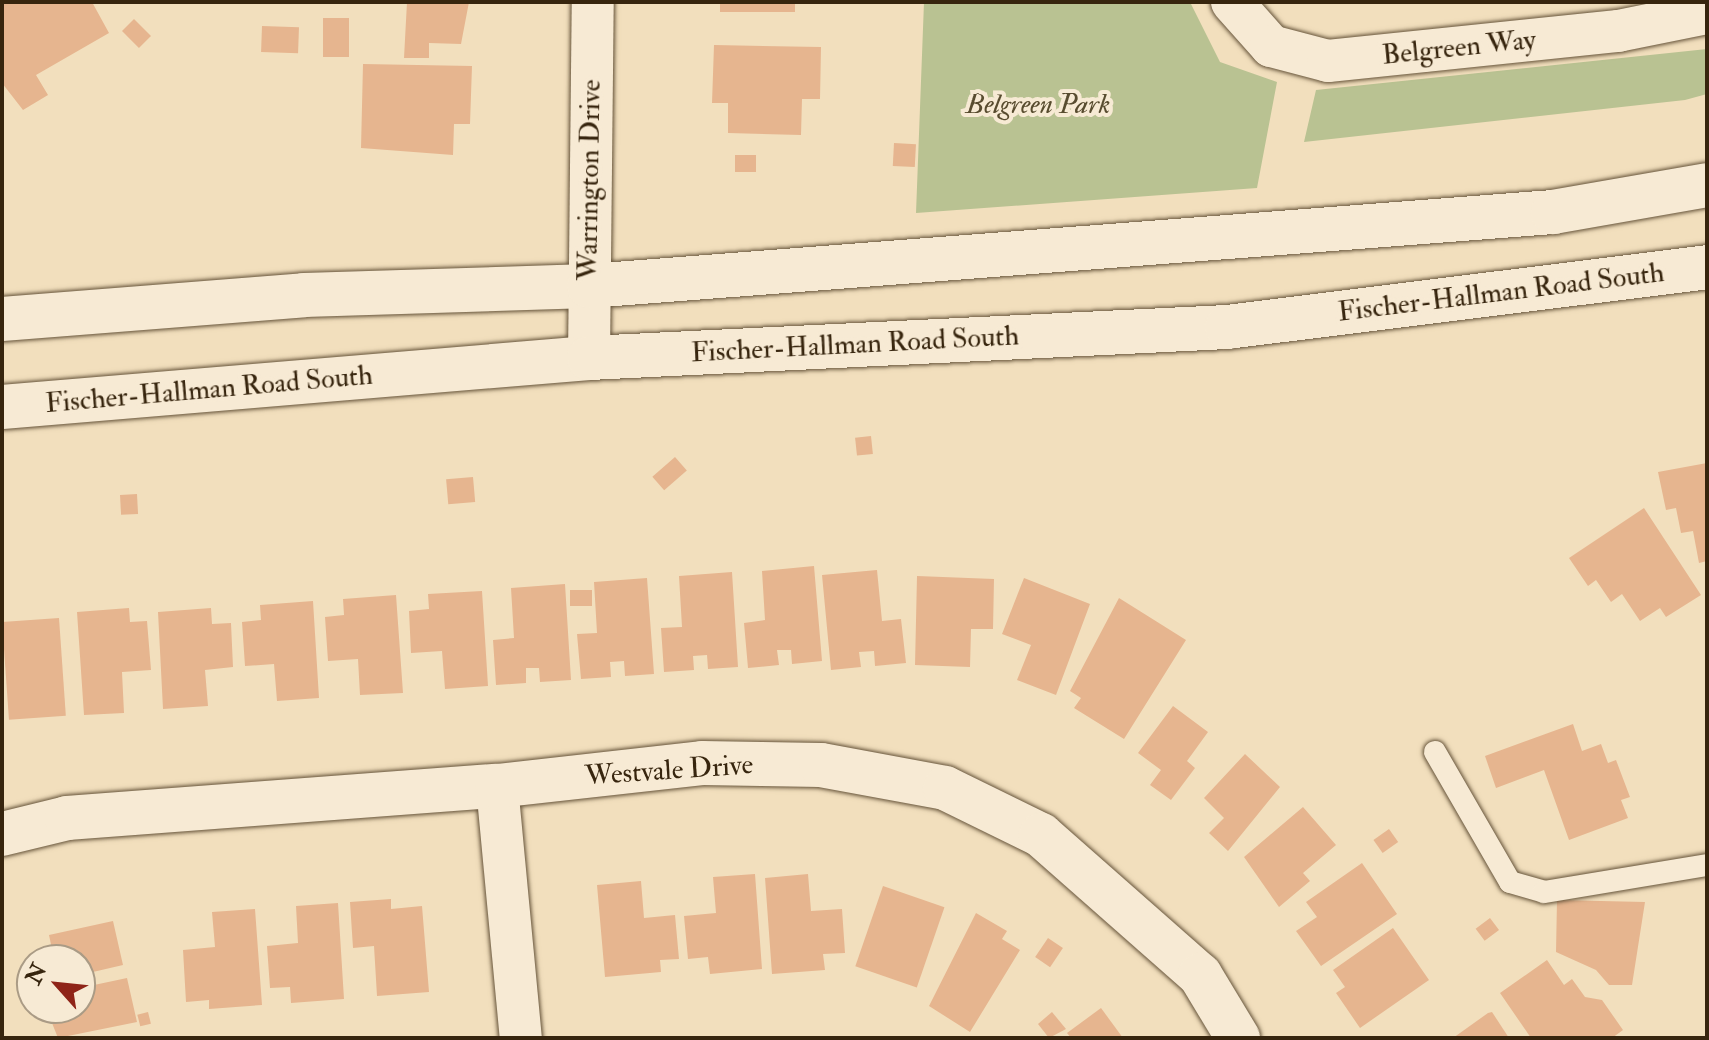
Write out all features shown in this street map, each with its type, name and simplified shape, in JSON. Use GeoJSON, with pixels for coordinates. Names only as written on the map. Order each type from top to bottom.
{"type":"FeatureCollection","features":[{"type":"Feature","properties":{"kind":"main road"},"geometry":{"type":"LineString","coordinates":[[2,319],[304,295],[589,286],[1553,212],[1707,185]]}},
{"type":"Feature","properties":{"kind":"main road","name":"Fischer-Hallman Road South"},"geometry":{"type":"LineString","coordinates":[[2,407],[589,358],[1227,327],[1707,267]]}},
{"type":"Feature","properties":{"kind":"main road","name":"Westvale Drive"},"geometry":{"type":"LineString","coordinates":[[2,834],[67,818],[497,786],[702,763],[821,765],[945,788],[1041,835],[1111,890],[1200,975],[1238,1038]]}},
{"type":"Feature","properties":{"kind":"street","name":"Warrington Drive"},"geometry":{"type":"LineString","coordinates":[[589,358],[593,2]]}},
{"type":"Feature","properties":{"kind":"street","name":"Belgreen Way"},"geometry":{"type":"LineString","coordinates":[[1232,2],[1271,46],[1328,61],[1618,31],[1707,13]]}},
{"type":"Feature","properties":{"kind":"street"},"geometry":{"type":"LineString","coordinates":[[497,786],[521,1038]]}},
{"type":"Feature","properties":{"kind":"lane"},"geometry":{"type":"LineString","coordinates":[[1435,752],[1510,882],[1544,892],[1707,865]]}},
{"type":"Feature","properties":{"kind":"green space","name":"Belgreen Park"},"geometry":{"type":"Polygon","coordinates":[[[924,2],[1190,2],[1220,62],[1277,82],[1257,188],[916,213],[924,2]]]}},
{"type":"Feature","properties":{"kind":"green space"},"geometry":{"type":"Polygon","coordinates":[[[1707,49],[1707,94],[1685,100],[1304,142],[1316,90],[1707,49]]]}},
{"type":"Feature","properties":{"kind":"building"},"geometry":{"type":"Polygon","coordinates":[[[2,2],[92,2],[109,33],[36,75],[48,95],[23,110],[2,83],[2,2]]]}},
{"type":"Feature","properties":{"kind":"building"},"geometry":{"type":"Polygon","coordinates":[[[407,2],[469,2],[461,44],[429,43],[429,58],[404,58],[407,2]]]}},
{"type":"Feature","properties":{"kind":"building"},"geometry":{"type":"Polygon","coordinates":[[[720,2],[795,2],[795,12],[720,12],[720,2]]]}},
{"type":"Feature","properties":{"kind":"building"},"geometry":{"type":"Polygon","coordinates":[[[323,18],[349,18],[349,57],[323,57],[323,18]]]}},
{"type":"Feature","properties":{"kind":"building"},"geometry":{"type":"Polygon","coordinates":[[[134,19],[151,36],[139,48],[122,31],[134,19]]]}},
{"type":"Feature","properties":{"kind":"building"},"geometry":{"type":"Polygon","coordinates":[[[262,26],[299,27],[298,53],[261,52],[262,26]]]}},
{"type":"Feature","properties":{"kind":"building"},"geometry":{"type":"Polygon","coordinates":[[[714,45],[821,47],[820,99],[802,99],[801,135],[728,133],[728,103],[712,103],[714,45]]]}},
{"type":"Feature","properties":{"kind":"building"},"geometry":{"type":"Polygon","coordinates":[[[363,64],[472,66],[470,124],[454,124],[453,155],[361,148],[363,64]]]}},
{"type":"Feature","properties":{"kind":"building"},"geometry":{"type":"Polygon","coordinates":[[[894,143],[916,144],[915,167],[893,166],[894,143]]]}},
{"type":"Feature","properties":{"kind":"building"},"geometry":{"type":"Polygon","coordinates":[[[735,155],[756,155],[756,172],[735,172],[735,155]]]}},
{"type":"Feature","properties":{"kind":"building"},"geometry":{"type":"Polygon","coordinates":[[[871,436],[873,454],[857,456],[855,438],[871,436]]]}},
{"type":"Feature","properties":{"kind":"building"},"geometry":{"type":"Polygon","coordinates":[[[675,457],[687,471],[664,490],[652,477],[675,457]]]}},
{"type":"Feature","properties":{"kind":"building"},"geometry":{"type":"Polygon","coordinates":[[[1707,463],[1707,561],[1699,563],[1693,531],[1681,533],[1676,508],[1666,510],[1658,472],[1707,463]]]}},
{"type":"Feature","properties":{"kind":"building"},"geometry":{"type":"Polygon","coordinates":[[[473,477],[475,502],[448,504],[446,479],[473,477]]]}},
{"type":"Feature","properties":{"kind":"building"},"geometry":{"type":"Polygon","coordinates":[[[137,494],[138,514],[121,515],[120,495],[137,494]]]}},
{"type":"Feature","properties":{"kind":"building"},"geometry":{"type":"Polygon","coordinates":[[[1644,508],[1701,595],[1666,617],[1660,608],[1640,621],[1622,594],[1611,602],[1596,580],[1588,586],[1569,558],[1644,508]]]}},
{"type":"Feature","properties":{"kind":"building"},"geometry":{"type":"Polygon","coordinates":[[[814,566],[822,661],[792,664],[791,650],[777,650],[779,665],[748,668],[744,623],[765,620],[762,571],[814,566]]]}},
{"type":"Feature","properties":{"kind":"building"},"geometry":{"type":"Polygon","coordinates":[[[877,570],[882,621],[901,619],[906,663],[875,666],[874,651],[859,652],[861,667],[831,670],[822,575],[877,570]]]}},
{"type":"Feature","properties":{"kind":"building"},"geometry":{"type":"Polygon","coordinates":[[[732,572],[738,667],[708,669],[707,655],[693,656],[694,670],[664,672],[661,628],[682,627],[679,576],[732,572]]]}},
{"type":"Feature","properties":{"kind":"building"},"geometry":{"type":"Polygon","coordinates":[[[917,576],[994,579],[993,629],[971,629],[970,667],[915,665],[917,576]]]}},
{"type":"Feature","properties":{"kind":"building"},"geometry":{"type":"Polygon","coordinates":[[[647,578],[654,674],[625,676],[624,661],[610,662],[611,677],[581,679],[577,634],[597,633],[594,582],[647,578]]]}},
{"type":"Feature","properties":{"kind":"building"},"geometry":{"type":"Polygon","coordinates":[[[1024,578],[1090,604],[1056,695],[1017,680],[1031,645],[1002,634],[1024,578]]]}},
{"type":"Feature","properties":{"kind":"building"},"geometry":{"type":"Polygon","coordinates":[[[565,584],[571,680],[540,682],[539,668],[526,668],[526,683],[496,685],[493,640],[514,638],[511,588],[565,584]]]}},
{"type":"Feature","properties":{"kind":"building"},"geometry":{"type":"Polygon","coordinates":[[[570,590],[592,590],[592,606],[570,606],[570,590]]]}},
{"type":"Feature","properties":{"kind":"building"},"geometry":{"type":"Polygon","coordinates":[[[482,591],[488,686],[445,689],[442,651],[411,653],[409,611],[429,609],[428,594],[482,591]]]}},
{"type":"Feature","properties":{"kind":"building"},"geometry":{"type":"Polygon","coordinates":[[[396,595],[403,693],[360,695],[358,659],[328,661],[325,617],[344,615],[343,599],[396,595]]]}},
{"type":"Feature","properties":{"kind":"building"},"geometry":{"type":"Polygon","coordinates":[[[1119,598],[1186,640],[1124,739],[1074,708],[1081,698],[1070,691],[1119,598]]]}},
{"type":"Feature","properties":{"kind":"building"},"geometry":{"type":"Polygon","coordinates":[[[313,601],[319,698],[277,701],[274,664],[245,666],[242,622],[261,620],[260,605],[313,601]]]}},
{"type":"Feature","properties":{"kind":"building"},"geometry":{"type":"Polygon","coordinates":[[[129,608],[130,622],[147,621],[151,670],[122,672],[124,713],[84,715],[77,612],[129,608]]]}},
{"type":"Feature","properties":{"kind":"building"},"geometry":{"type":"Polygon","coordinates":[[[211,608],[212,624],[231,623],[233,667],[205,670],[208,706],[163,709],[158,612],[211,608]]]}},
{"type":"Feature","properties":{"kind":"building"},"geometry":{"type":"Polygon","coordinates":[[[59,618],[66,716],[9,720],[2,622],[59,618]]]}},
{"type":"Feature","properties":{"kind":"building"},"geometry":{"type":"Polygon","coordinates":[[[1173,706],[1208,732],[1187,761],[1195,768],[1171,800],[1150,785],[1161,770],[1138,753],[1173,706]]]}},
{"type":"Feature","properties":{"kind":"building"},"geometry":{"type":"Polygon","coordinates":[[[1573,724],[1582,751],[1601,744],[1608,763],[1616,760],[1630,797],[1621,800],[1628,818],[1569,840],[1544,770],[1496,788],[1485,756],[1573,724]]]}},
{"type":"Feature","properties":{"kind":"building"},"geometry":{"type":"Polygon","coordinates":[[[1245,754],[1280,787],[1228,851],[1209,833],[1224,818],[1204,798],[1245,754]]]}},
{"type":"Feature","properties":{"kind":"building"},"geometry":{"type":"Polygon","coordinates":[[[1303,807],[1336,845],[1303,873],[1310,881],[1279,907],[1244,857],[1303,807]]]}},
{"type":"Feature","properties":{"kind":"building"},"geometry":{"type":"Polygon","coordinates":[[[1389,829],[1398,842],[1383,853],[1373,840],[1389,829]]]}},
{"type":"Feature","properties":{"kind":"building"},"geometry":{"type":"Polygon","coordinates":[[[1362,863],[1397,914],[1321,966],[1296,931],[1317,917],[1306,902],[1362,863]]]}},
{"type":"Feature","properties":{"kind":"building"},"geometry":{"type":"Polygon","coordinates":[[[755,874],[762,969],[710,974],[708,957],[688,959],[684,916],[716,913],[713,877],[755,874]]]}},
{"type":"Feature","properties":{"kind":"building"},"geometry":{"type":"Polygon","coordinates":[[[808,874],[811,911],[842,909],[845,953],[823,954],[825,970],[772,974],[765,878],[808,874]]]}},
{"type":"Feature","properties":{"kind":"building"},"geometry":{"type":"Polygon","coordinates":[[[641,881],[644,918],[675,915],[679,959],[660,960],[661,972],[605,977],[597,885],[641,881]]]}},
{"type":"Feature","properties":{"kind":"building"},"geometry":{"type":"Polygon","coordinates":[[[883,886],[944,907],[917,988],[855,966],[883,886]]]}},
{"type":"Feature","properties":{"kind":"building"},"geometry":{"type":"Polygon","coordinates":[[[391,899],[391,909],[422,906],[429,992],[377,996],[374,946],[353,948],[350,902],[391,899]]]}},
{"type":"Feature","properties":{"kind":"building"},"geometry":{"type":"Polygon","coordinates":[[[1557,900],[1645,902],[1632,985],[1609,985],[1596,970],[1556,952],[1557,900]]]}},
{"type":"Feature","properties":{"kind":"building"},"geometry":{"type":"Polygon","coordinates":[[[338,903],[344,999],[291,1003],[290,987],[270,988],[267,946],[298,943],[296,906],[338,903]]]}},
{"type":"Feature","properties":{"kind":"building"},"geometry":{"type":"Polygon","coordinates":[[[255,909],[262,1005],[209,1009],[209,1000],[186,1002],[183,950],[215,947],[212,912],[255,909]]]}},
{"type":"Feature","properties":{"kind":"building"},"geometry":{"type":"Polygon","coordinates":[[[976,913],[1007,931],[1002,939],[1020,950],[970,1032],[929,1006],[976,913]]]}},
{"type":"Feature","properties":{"kind":"building"},"geometry":{"type":"Polygon","coordinates":[[[1490,918],[1499,930],[1485,941],[1476,929],[1490,918]]]}},
{"type":"Feature","properties":{"kind":"building"},"geometry":{"type":"Polygon","coordinates":[[[113,921],[123,965],[96,971],[96,944],[51,944],[49,935],[113,921]]]}},
{"type":"Feature","properties":{"kind":"building"},"geometry":{"type":"Polygon","coordinates":[[[1393,928],[1429,980],[1360,1028],[1336,993],[1345,987],[1333,970],[1393,928]]]}},
{"type":"Feature","properties":{"kind":"building"},"geometry":{"type":"Polygon","coordinates":[[[1048,938],[1063,948],[1050,967],[1035,957],[1048,938]]]}},
{"type":"Feature","properties":{"kind":"building"},"geometry":{"type":"Polygon","coordinates":[[[1547,960],[1564,985],[1572,979],[1585,997],[1602,1000],[1623,1030],[1612,1038],[1531,1038],[1500,993],[1547,960]]]}},
{"type":"Feature","properties":{"kind":"building"},"geometry":{"type":"Polygon","coordinates":[[[127,978],[137,1022],[58,1038],[52,1024],[96,1024],[96,985],[127,978]]]}},
{"type":"Feature","properties":{"kind":"building"},"geometry":{"type":"Polygon","coordinates":[[[1101,1008],[1123,1038],[1071,1038],[1067,1033],[1101,1008]]]}},
{"type":"Feature","properties":{"kind":"building"},"geometry":{"type":"Polygon","coordinates":[[[148,1012],[151,1024],[140,1026],[137,1015],[148,1012]]]}},
{"type":"Feature","properties":{"kind":"building"},"geometry":{"type":"Polygon","coordinates":[[[1052,1012],[1066,1029],[1049,1038],[1038,1024],[1052,1012]]]}},
{"type":"Feature","properties":{"kind":"building"},"geometry":{"type":"Polygon","coordinates":[[[1492,1012],[1509,1038],[1453,1038],[1488,1013],[1492,1012]]]}}]}
